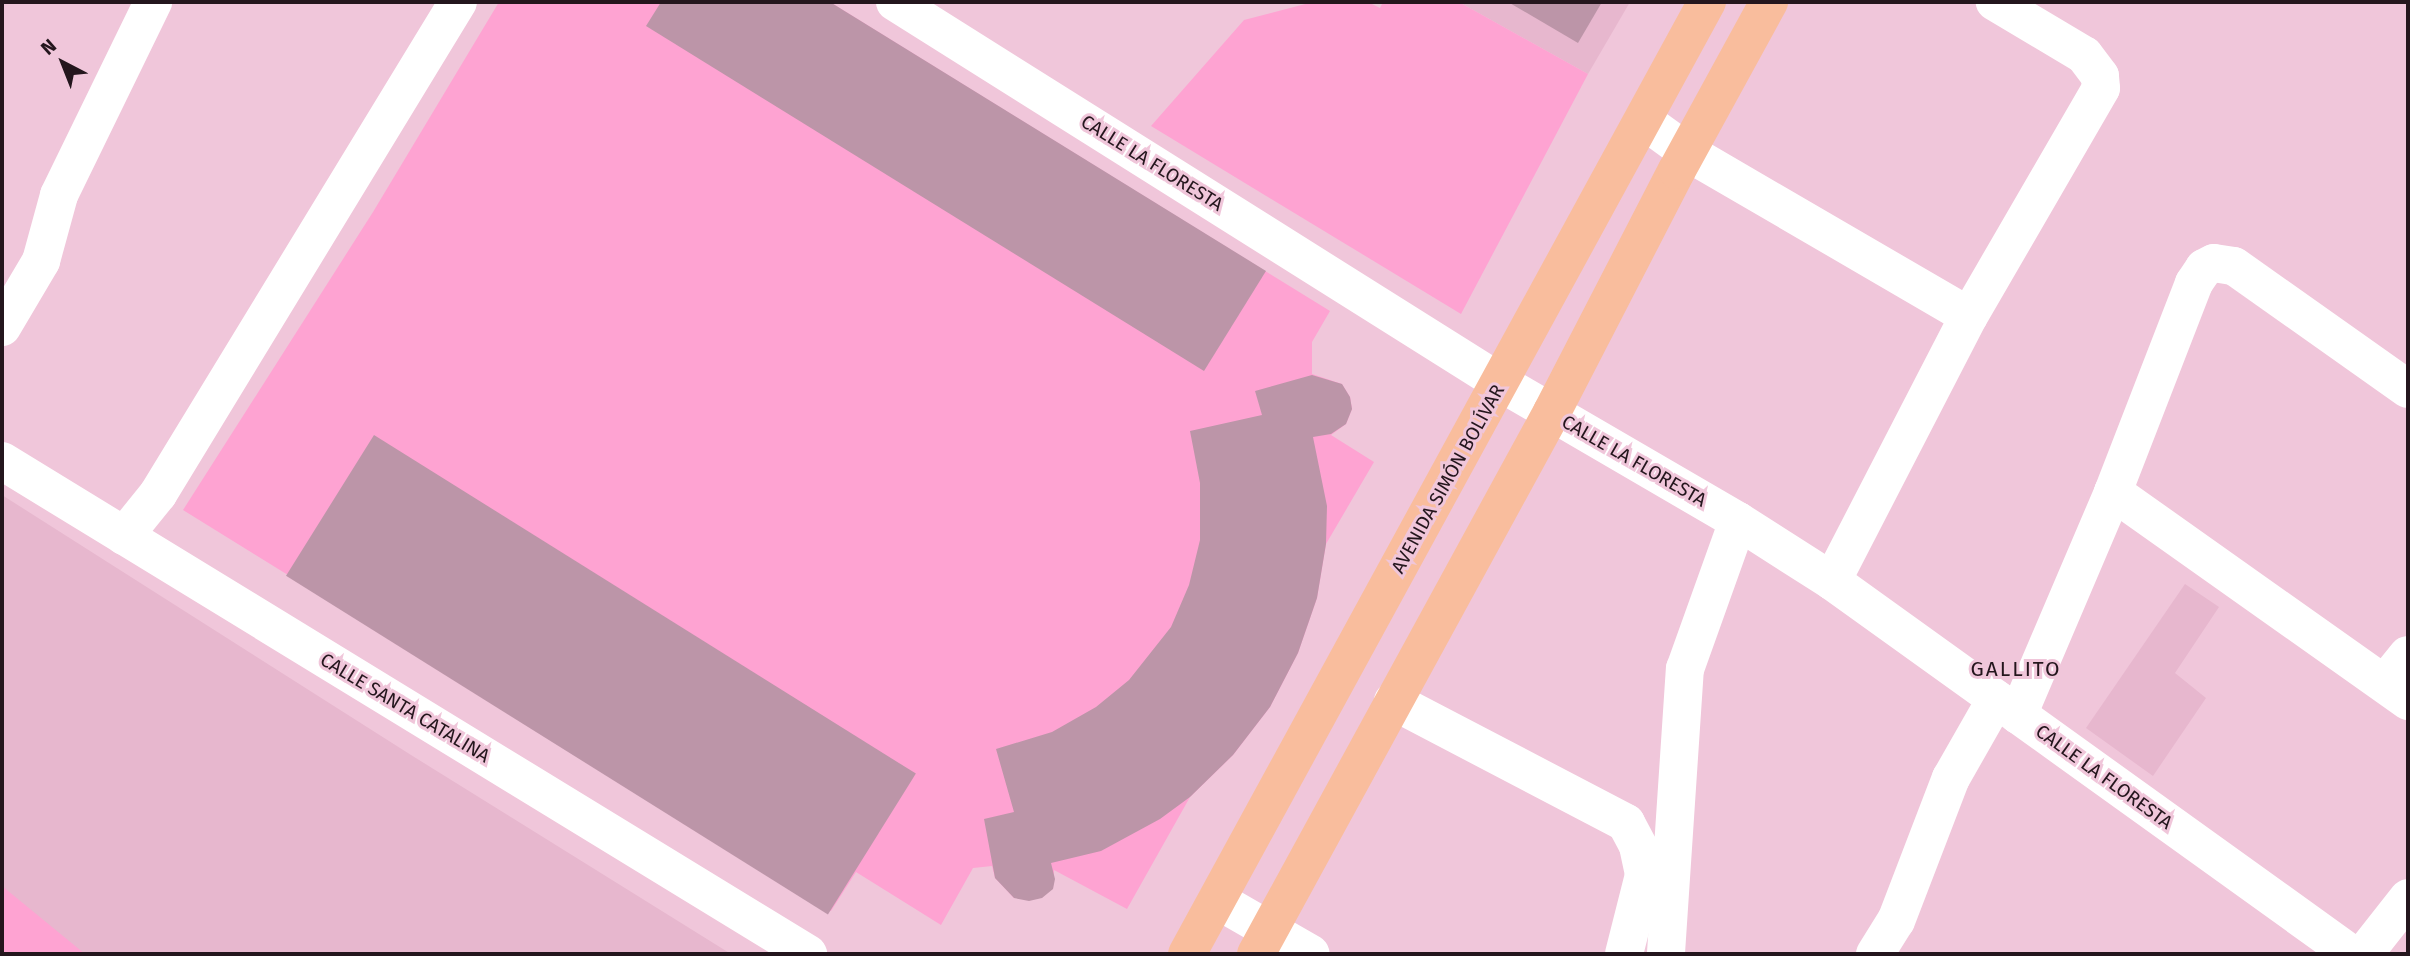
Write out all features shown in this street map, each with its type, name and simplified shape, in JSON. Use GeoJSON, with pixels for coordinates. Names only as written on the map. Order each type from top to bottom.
{"type":"FeatureCollection","features":[{"type":"Feature","properties":{"kind":"main road","name":"AVENIDA SIMÓN BOLÍVAR"},"geometry":{"type":"LineString","coordinates":[[1187,954],[1707,2]]}},
{"type":"Feature","properties":{"kind":"main road"},"geometry":{"type":"LineString","coordinates":[[1262,942],[1552,412],[1687,152],[1769,2]]}},
{"type":"Feature","properties":{"kind":"main road"},"geometry":{"type":"LineString","coordinates":[[1315,721],[1369,750]]}},
{"type":"Feature","properties":{"kind":"street"},"geometry":{"type":"LineString","coordinates":[[2,327],[41,261],[59,195],[153,2]]}},
{"type":"Feature","properties":{"kind":"street"},"geometry":{"type":"LineString","coordinates":[[124,536],[158,494],[458,2]]}},
{"type":"Feature","properties":{"kind":"street","name":"CALLE LA FLORESTA"},"geometry":{"type":"LineString","coordinates":[[895,2],[1501,383],[1738,521],[1832,581],[2351,954]]}},
{"type":"Feature","properties":{"kind":"street"},"geometry":{"type":"LineString","coordinates":[[1832,581],[1969,316],[2101,88],[2100,76],[2084,55],[1995,2]]}},
{"type":"Feature","properties":{"kind":"street"},"geometry":{"type":"LineString","coordinates":[[1643,120],[1687,152],[1969,316]]}},
{"type":"Feature","properties":{"kind":"street"},"geometry":{"type":"LineString","coordinates":[[1875,954],[1892,937],[1951,778],[2007,707],[2113,492],[2194,283],[2204,268],[2214,262],[2234,266],[2408,389]]}},
{"type":"Feature","properties":{"kind":"street","name":"CALLE SANTA CATALINA"},"geometry":{"type":"LineString","coordinates":[[2,461],[808,954]]}},
{"type":"Feature","properties":{"kind":"street"},"geometry":{"type":"LineString","coordinates":[[2113,492],[2400,680]]}},
{"type":"Feature","properties":{"kind":"street"},"geometry":{"type":"LineString","coordinates":[[1666,953],[1685,669],[1738,521]]}},
{"type":"Feature","properties":{"kind":"street"},"geometry":{"type":"LineString","coordinates":[[1393,701],[1626,823],[1638,846],[1644,875],[1624,954]]}},
{"type":"Feature","properties":{"kind":"street"},"geometry":{"type":"LineString","coordinates":[[2364,954],[2408,898]]}},
{"type":"Feature","properties":{"kind":"street"},"geometry":{"type":"LineString","coordinates":[[1217,900],[1262,942],[1311,954]]}},
{"type":"Feature","properties":{"kind":"shaded area"},"geometry":{"type":"Polygon","coordinates":[[[499,2],[830,2],[1330,311],[1312,342],[1312,374],[1342,384],[1350,397],[1352,409],[1346,424],[1331,435],[1374,462],[1326,544],[1317,598],[1298,653],[1270,707],[1233,755],[1190,797],[1127,909],[1054,870],[1053,889],[1014,898],[995,878],[992,866],[973,868],[941,925],[856,872],[831,911],[183,510],[373,212],[499,2]]]}},
{"type":"Feature","properties":{"kind":"shaded area"},"geometry":{"type":"Polygon","coordinates":[[[1313,2],[1368,2],[1380,8],[1383,2],[1459,2],[1588,74],[1461,314],[1151,126],[1244,20],[1313,2]]]}},
{"type":"Feature","properties":{"kind":"shaded area"},"geometry":{"type":"Polygon","coordinates":[[[1459,2],[1630,2],[1588,74],[1459,2]]]}},
{"type":"Feature","properties":{"kind":"shaded area"},"geometry":{"type":"Polygon","coordinates":[[[2,495],[411,755],[731,954],[2,954],[2,495]]]}},
{"type":"Feature","properties":{"kind":"shaded area"},"geometry":{"type":"Polygon","coordinates":[[[2185,584],[2219,607],[2175,673],[2206,698],[2153,776],[2086,728],[2185,584]]]}},
{"type":"Feature","properties":{"kind":"shaded area"},"geometry":{"type":"Polygon","coordinates":[[[2,886],[85,954],[2,954],[2,886]]]}},
{"type":"Feature","properties":{"kind":"building"},"geometry":{"type":"Polygon","coordinates":[[[661,2],[830,2],[1266,271],[1204,371],[646,26],[661,2]]]}},
{"type":"Feature","properties":{"kind":"building"},"geometry":{"type":"Polygon","coordinates":[[[1508,2],[1602,2],[1578,43],[1508,2]]]}},
{"type":"Feature","properties":{"kind":"building"},"geometry":{"type":"Polygon","coordinates":[[[1312,375],[1342,384],[1350,397],[1352,409],[1346,424],[1331,434],[1313,437],[1327,506],[1326,544],[1317,598],[1298,653],[1270,707],[1233,755],[1190,797],[1160,819],[1101,851],[1051,863],[1055,879],[1053,889],[1042,898],[1029,901],[1014,898],[995,878],[984,819],[1014,812],[996,749],[1052,732],[1096,707],[1129,680],[1171,627],[1189,585],[1200,540],[1200,483],[1190,431],[1262,415],[1255,391],[1312,375]]]}},
{"type":"Feature","properties":{"kind":"building"},"geometry":{"type":"Polygon","coordinates":[[[374,435],[916,774],[828,914],[286,576],[374,435]]]}},
{"type":"Feature","properties":{"kind":"district","name":"GALLITO"},"geometry":{"type":"Point","coordinates":[2016,669]}}]}
